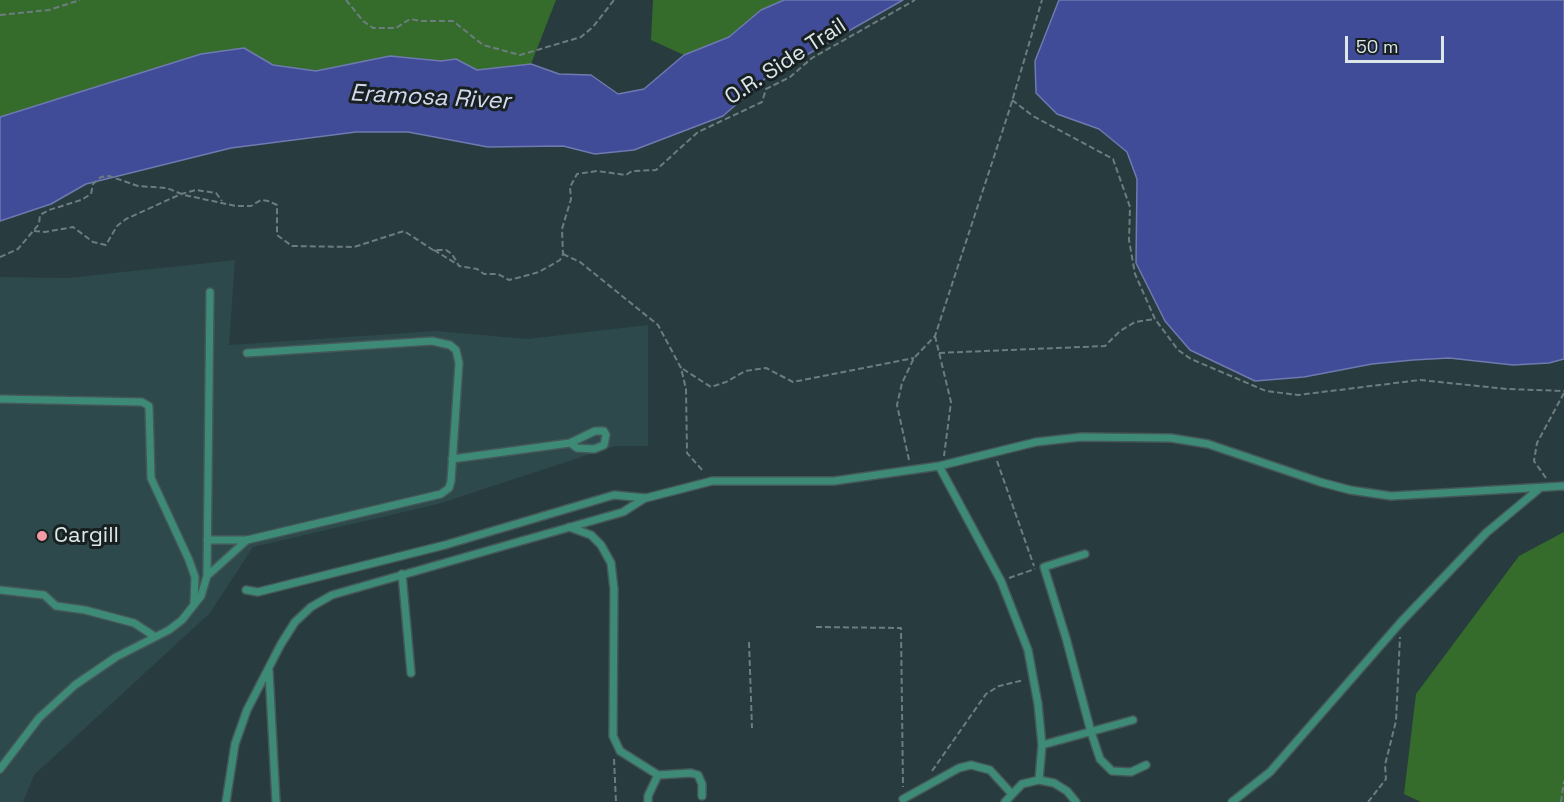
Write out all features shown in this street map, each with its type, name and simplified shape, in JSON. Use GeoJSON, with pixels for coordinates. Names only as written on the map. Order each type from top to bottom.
{"type":"FeatureCollection","features":[{"type":"Feature","properties":{"kind":"lane"},"geometry":{"type":"LineString","coordinates":[[0,769],[39,718],[75,685],[154,636],[169,630],[194,607],[201,596],[207,576],[210,292]]}},
{"type":"Feature","properties":{"kind":"lane"},"geometry":{"type":"LineString","coordinates":[[207,540],[247,540],[441,494],[448,488],[451,481],[459,363],[456,350],[445,343],[432,341],[247,352]]}},
{"type":"Feature","properties":{"kind":"lane"},"geometry":{"type":"LineString","coordinates":[[0,399],[142,402],[149,406],[151,478],[195,577],[194,607]]}},
{"type":"Feature","properties":{"kind":"lane"},"geometry":{"type":"LineString","coordinates":[[452,459],[570,443],[595,431],[604,431],[606,435],[604,445],[594,450],[577,448],[570,443]]}},
{"type":"Feature","properties":{"kind":"lane"},"geometry":{"type":"LineString","coordinates":[[226,802],[234,744],[247,710],[295,622],[311,607],[332,594],[623,512],[646,498],[712,481],[834,481],[941,465],[1035,442],[1081,437],[1171,438],[1238,452],[1320,482],[1360,492],[1391,496],[1564,486]]}},
{"type":"Feature","properties":{"kind":"lane"},"geometry":{"type":"LineString","coordinates":[[941,465],[1001,581],[1028,650],[1042,745],[1039,780]]}},
{"type":"Feature","properties":{"kind":"lane"},"geometry":{"type":"LineString","coordinates":[[1232,802],[1270,772],[1401,622],[1486,533],[1540,488]]}},
{"type":"Feature","properties":{"kind":"lane"},"geometry":{"type":"LineString","coordinates":[[246,590],[258,592],[445,545],[614,495],[646,498]]}},
{"type":"Feature","properties":{"kind":"lane"},"geometry":{"type":"LineString","coordinates":[[569,527],[591,535],[601,545],[611,563],[614,589],[613,736],[620,751],[658,775],[691,773],[698,775],[702,784],[702,796]]}},
{"type":"Feature","properties":{"kind":"lane"},"geometry":{"type":"LineString","coordinates":[[207,576],[247,540]]}},
{"type":"Feature","properties":{"kind":"lane"},"geometry":{"type":"LineString","coordinates":[[1085,554],[1044,567],[1091,732],[1100,759],[1112,771],[1131,772],[1146,765]]}},
{"type":"Feature","properties":{"kind":"lane"},"geometry":{"type":"LineString","coordinates":[[402,574],[411,673]]}},
{"type":"Feature","properties":{"kind":"lane"},"geometry":{"type":"LineString","coordinates":[[0,590],[44,595],[56,606],[85,610],[135,623],[154,636]]}},
{"type":"Feature","properties":{"kind":"lane"},"geometry":{"type":"LineString","coordinates":[[269,669],[276,802]]}},
{"type":"Feature","properties":{"kind":"lane"},"geometry":{"type":"LineString","coordinates":[[1042,745],[1132,720]]}},
{"type":"Feature","properties":{"kind":"lane"},"geometry":{"type":"LineString","coordinates":[[903,799],[959,768],[971,765],[990,770],[1011,793]]}},
{"type":"Feature","properties":{"kind":"lane"},"geometry":{"type":"LineString","coordinates":[[648,802],[648,796],[658,775]]}},
{"type":"Feature","properties":{"kind":"lane"},"geometry":{"type":"LineString","coordinates":[[1005,802],[1011,793],[1022,784],[1039,780],[1054,783],[1076,802]]}},
{"type":"Feature","properties":{"kind":"path"},"geometry":{"type":"LineString","coordinates":[[0,15],[49,10],[80,0]]}},
{"type":"Feature","properties":{"kind":"path"},"geometry":{"type":"LineString","coordinates":[[346,0],[363,21],[374,28],[396,28],[410,19],[453,21],[483,45],[520,55],[581,37],[593,27],[614,0]]}},
{"type":"Feature","properties":{"kind":"path","name":"O.R. Side Trail"},"geometry":{"type":"LineString","coordinates":[[563,254],[562,229],[571,199],[571,181],[577,174],[597,171],[626,175],[632,171],[656,170],[706,127],[762,102],[766,89],[790,77],[812,58],[915,0]]}},
{"type":"Feature","properties":{"kind":"path"},"geometry":{"type":"LineString","coordinates":[[911,470],[897,405],[902,383],[914,358],[935,336],[1042,0]]}},
{"type":"Feature","properties":{"kind":"path"},"geometry":{"type":"LineString","coordinates":[[1012,100],[1033,116],[1113,159],[1130,207],[1129,240],[1135,274],[1155,319],[1178,350],[1191,359],[1266,391],[1298,395],[1333,393],[1420,380],[1564,392],[1537,443],[1534,461],[1553,487]]}},
{"type":"Feature","properties":{"kind":"path"},"geometry":{"type":"LineString","coordinates":[[0,257],[18,249],[34,231],[40,215],[91,194],[93,184],[101,177],[109,176],[138,186],[167,188],[181,194],[251,206],[261,200],[277,205],[277,234],[292,246],[354,247],[404,231],[455,263],[484,274],[498,274],[509,279],[539,272],[560,260],[563,254],[580,262],[658,326],[681,368],[686,389],[687,453],[712,481]]}},
{"type":"Feature","properties":{"kind":"path"},"geometry":{"type":"LineString","coordinates":[[34,231],[73,227],[93,242],[106,245],[117,226],[126,219],[181,194],[196,190],[216,193],[222,201]]}},
{"type":"Feature","properties":{"kind":"path"},"geometry":{"type":"LineString","coordinates":[[433,250],[446,250],[452,254],[455,263]]}},
{"type":"Feature","properties":{"kind":"path"},"geometry":{"type":"LineString","coordinates":[[939,354],[1105,346],[1120,331],[1135,322],[1155,319]]}},
{"type":"Feature","properties":{"kind":"path"},"geometry":{"type":"LineString","coordinates":[[935,336],[951,402],[941,465]]}},
{"type":"Feature","properties":{"kind":"path"},"geometry":{"type":"LineString","coordinates":[[681,368],[711,387],[726,382],[745,371],[756,369],[766,368],[793,381],[914,358]]}},
{"type":"Feature","properties":{"kind":"path"},"geometry":{"type":"LineString","coordinates":[[994,453],[1035,569]]}},
{"type":"Feature","properties":{"kind":"path"},"geometry":{"type":"LineString","coordinates":[[1001,581],[1044,567]]}},
{"type":"Feature","properties":{"kind":"path"},"geometry":{"type":"LineString","coordinates":[[1368,802],[1386,779],[1385,765],[1396,721],[1401,622]]}},
{"type":"Feature","properties":{"kind":"path"},"geometry":{"type":"LineString","coordinates":[[816,627],[901,628],[903,799]]}},
{"type":"Feature","properties":{"kind":"path"},"geometry":{"type":"LineString","coordinates":[[749,642],[752,728]]}},
{"type":"Feature","properties":{"kind":"path"},"geometry":{"type":"LineString","coordinates":[[930,775],[991,690],[1033,678]]}},
{"type":"Feature","properties":{"kind":"path"},"geometry":{"type":"LineString","coordinates":[[614,754],[616,802]]}},
{"type":"Feature","properties":{"kind":"path"},"geometry":{"type":"LineString","coordinates":[[1561,802],[1564,781]]}},
{"type":"Feature","properties":{"kind":"shaded area"},"geometry":{"type":"Polygon","coordinates":[[[235,260],[229,345],[436,331],[527,339],[648,325],[648,446],[615,446],[438,504],[253,547],[210,613],[34,775],[23,802],[0,802],[0,277],[68,278],[235,260]]]}},
{"type":"Feature","properties":{"kind":"green space"},"geometry":{"type":"Polygon","coordinates":[[[0,0],[556,0],[531,64],[477,70],[456,59],[441,61],[390,56],[317,71],[273,65],[244,48],[201,54],[0,117],[0,0]]]}},
{"type":"Feature","properties":{"kind":"green space"},"geometry":{"type":"Polygon","coordinates":[[[653,0],[784,0],[761,10],[729,37],[684,55],[651,40],[653,0]]]}},
{"type":"Feature","properties":{"kind":"green space"},"geometry":{"type":"Polygon","coordinates":[[[1564,532],[1564,802],[1421,802],[1404,794],[1416,694],[1519,556],[1564,532]]]}},
{"type":"Feature","properties":{"kind":"water","name":"Eramosa River"},"geometry":{"type":"Polygon","coordinates":[[[784,0],[903,0],[766,78],[723,116],[634,150],[595,154],[563,146],[488,147],[408,132],[356,132],[231,148],[86,184],[51,204],[0,221],[0,117],[201,54],[244,48],[273,65],[316,71],[390,56],[441,61],[456,59],[477,70],[531,64],[559,74],[591,75],[618,94],[644,89],[684,55],[729,37],[761,10],[784,0]]]}},
{"type":"Feature","properties":{"kind":"water"},"geometry":{"type":"Polygon","coordinates":[[[1059,0],[1564,0],[1564,359],[1549,363],[1513,365],[1449,358],[1413,360],[1372,364],[1304,377],[1255,381],[1190,350],[1165,321],[1136,263],[1137,179],[1127,152],[1099,129],[1057,114],[1036,93],[1035,61],[1059,0]]]}},
{"type":"Feature","properties":{"kind":"place","name":"Cargill"},"geometry":{"type":"Point","coordinates":[42,536]}}]}
